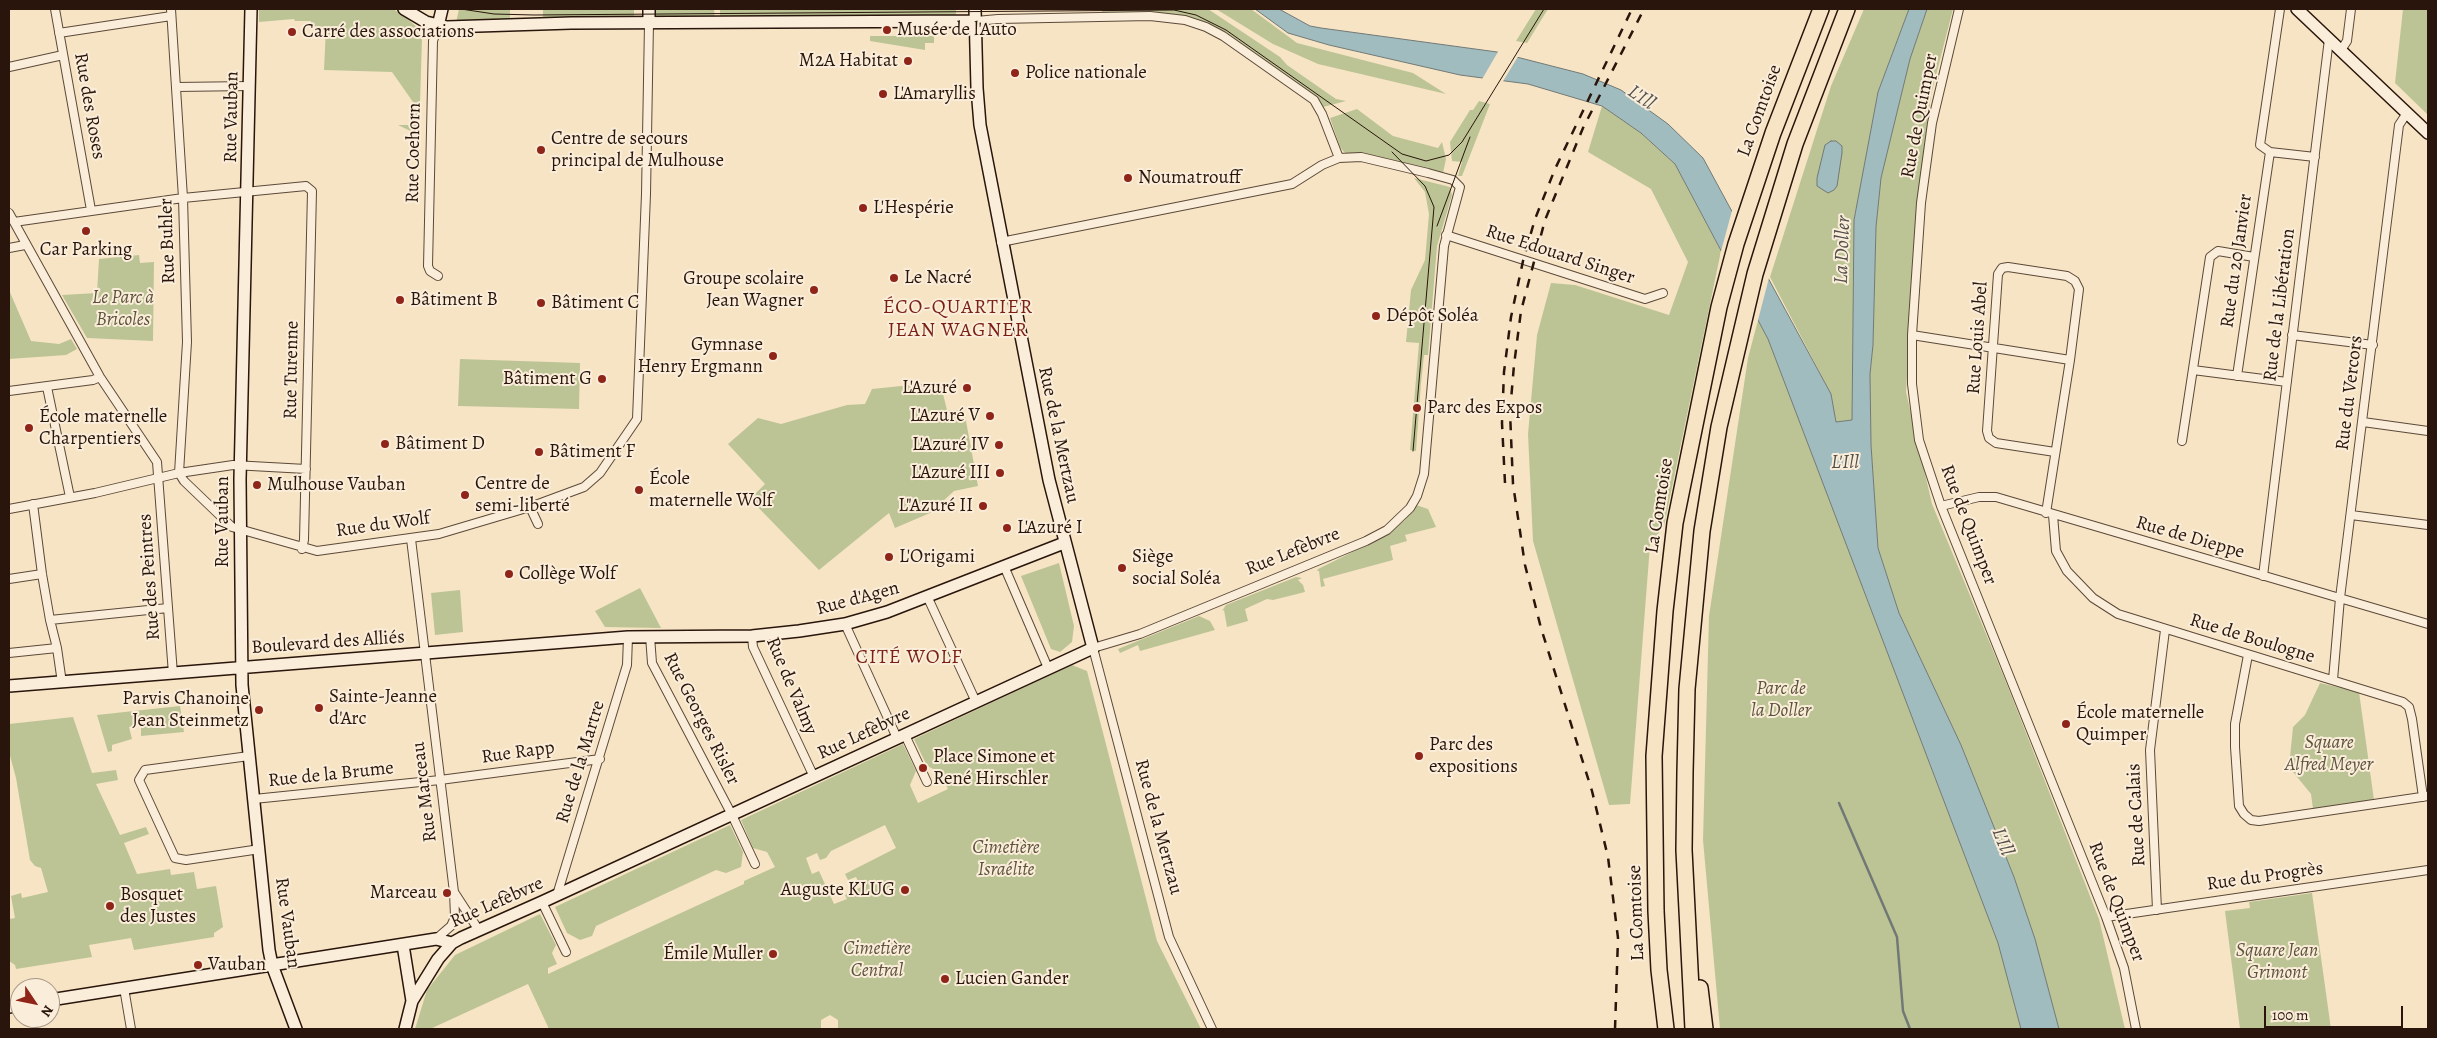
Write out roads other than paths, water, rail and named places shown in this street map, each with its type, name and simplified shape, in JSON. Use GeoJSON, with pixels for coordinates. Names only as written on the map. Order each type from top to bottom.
{"type":"FeatureCollection","features":[{"type":"Feature","properties":{"kind":"highway","name":"La Comtoise"},"geometry":{"type":"LineString","coordinates":[[1666,1029],[1659,970],[1656,911],[1654,756],[1659,681],[1675,523],[1719,307],[1753,190],[1806,42],[1821,9]]}},
{"type":"Feature","properties":{"kind":"highway"},"geometry":{"type":"LineString","coordinates":[[1693,1029],[1684,850],[1685,762],[1687,689],[1692,620],[1702,531],[1719,428],[1770,222],[1795,144],[1847,9]]}},
{"type":"Feature","properties":{"kind":"highway"},"geometry":{"type":"LineString","coordinates":[[1688,938],[1699,976],[1705,1029]]}},
{"type":"Feature","properties":{"kind":"main road","name":"Rue Vauban"},"geometry":{"type":"LineString","coordinates":[[251,9],[240,465],[243,667],[254,799],[272,965],[296,1029]]}},
{"type":"Feature","properties":{"kind":"main road"},"geometry":{"type":"LineString","coordinates":[[404,9],[438,26],[649,22],[976,21]]}},
{"type":"Feature","properties":{"kind":"main road"},"geometry":{"type":"LineString","coordinates":[[438,26],[442,9]]}},
{"type":"Feature","properties":{"kind":"main road"},"geometry":{"type":"LineString","coordinates":[[649,9],[649,22]]}},
{"type":"Feature","properties":{"kind":"main road","name":"Rue de la Mertzau"},"geometry":{"type":"LineString","coordinates":[[976,9],[980,125],[1049,480],[1093,648]]}},
{"type":"Feature","properties":{"kind":"main road"},"geometry":{"type":"LineString","coordinates":[[2297,9],[2428,133]]}},
{"type":"Feature","properties":{"kind":"main road","name":"Rue d'Agen"},"geometry":{"type":"LineString","coordinates":[[650,636],[752,636],[845,624],[887,612],[1064,542]]}},
{"type":"Feature","properties":{"kind":"main road","name":"Boulevard des Alliés"},"geometry":{"type":"LineString","coordinates":[[9,686],[650,636]]}},
{"type":"Feature","properties":{"kind":"main road","name":"Rue Lefèbvre"},"geometry":{"type":"LineString","coordinates":[[60,998],[436,939],[452,943],[478,929],[542,902],[1093,648]]}},
{"type":"Feature","properties":{"kind":"main road"},"geometry":{"type":"LineString","coordinates":[[405,1029],[412,1001],[438,959],[452,943]]}},
{"type":"Feature","properties":{"kind":"main road"},"geometry":{"type":"LineString","coordinates":[[403,945],[412,1001]]}},
{"type":"Feature","properties":{"kind":"street","name":"Rue des Roses"},"geometry":{"type":"LineString","coordinates":[[55,9],[62,55],[67,65],[91,210]]}},
{"type":"Feature","properties":{"kind":"street","name":"Rue de Quimper"},"geometry":{"type":"LineString","coordinates":[[1959,9],[1932,123],[1922,194],[1912,335],[1912,384],[1919,440],[1941,506],[2106,917],[2124,968],[2136,1029]]}},
{"type":"Feature","properties":{"kind":"street"},"geometry":{"type":"LineString","coordinates":[[2280,9],[2260,145],[2270,152],[2315,157]]}},
{"type":"Feature","properties":{"kind":"street"},"geometry":{"type":"LineString","coordinates":[[2341,50],[2347,41],[2351,9]]}},
{"type":"Feature","properties":{"kind":"street"},"geometry":{"type":"LineString","coordinates":[[59,33],[171,12]]}},
{"type":"Feature","properties":{"kind":"street","name":"Rue Buhler"},"geometry":{"type":"LineString","coordinates":[[171,12],[184,198],[187,342],[179,473]]}},
{"type":"Feature","properties":{"kind":"street"},"geometry":{"type":"LineString","coordinates":[[976,21],[988,19],[1150,16],[1185,20],[1206,27],[1223,36],[1314,100],[1322,114],[1339,158],[1322,165],[1292,184],[1002,242]]}},
{"type":"Feature","properties":{"kind":"street","name":"Rue du Wolf"},"geometry":{"type":"LineString","coordinates":[[179,473],[184,481],[232,527],[302,549],[317,551],[439,534],[530,507],[591,483],[638,415],[646,194],[649,22]]}},
{"type":"Feature","properties":{"kind":"street","name":"Rue Coehorn"},"geometry":{"type":"LineString","coordinates":[[438,26],[433,41],[428,266],[430,271],[438,276]]}},
{"type":"Feature","properties":{"kind":"street","name":"Rue de la Libération"},"geometry":{"type":"LineString","coordinates":[[2263,576],[2330,39]]}},
{"type":"Feature","properties":{"kind":"street"},"geometry":{"type":"LineString","coordinates":[[9,67],[62,55]]}},
{"type":"Feature","properties":{"kind":"street"},"geometry":{"type":"LineString","coordinates":[[176,87],[250,86]]}},
{"type":"Feature","properties":{"kind":"street","name":"Rue du Vercors"},"geometry":{"type":"LineString","coordinates":[[2333,680],[2340,598],[2373,345],[2398,125],[2407,113]]}},
{"type":"Feature","properties":{"kind":"street","name":"Rue du 20 Janvier"},"geometry":{"type":"LineString","coordinates":[[2237,376],[2270,152]]}},
{"type":"Feature","properties":{"kind":"street","name":"Rue Lefèbvre"},"geometry":{"type":"LineString","coordinates":[[1093,648],[1140,634],[1366,542],[1387,530],[1402,516],[1417,496],[1424,474],[1446,235],[1460,187],[1456,182],[1361,157],[1339,158]]}},
{"type":"Feature","properties":{"kind":"street","name":"Rue Turenne"},"geometry":{"type":"LineString","coordinates":[[247,192],[306,186],[312,191],[306,469],[304,540],[302,549]]}},
{"type":"Feature","properties":{"kind":"street"},"geometry":{"type":"LineString","coordinates":[[14,222],[184,198],[247,192]]}},
{"type":"Feature","properties":{"kind":"street","name":"Rue des Peintres"},"geometry":{"type":"LineString","coordinates":[[9,213],[100,377],[157,462],[173,674]]}},
{"type":"Feature","properties":{"kind":"street","name":"Rue Edouard Singer"},"geometry":{"type":"LineString","coordinates":[[1446,235],[1645,299],[1663,292]]}},
{"type":"Feature","properties":{"kind":"street"},"geometry":{"type":"LineString","coordinates":[[9,248],[26,245]]}},
{"type":"Feature","properties":{"kind":"street"},"geometry":{"type":"LineString","coordinates":[[2182,441],[2210,257],[2218,251],[2254,257]]}},
{"type":"Feature","properties":{"kind":"street","name":"Rue Louis Abel"},"geometry":{"type":"LineString","coordinates":[[2055,452],[1996,443],[1989,438],[1987,431],[1992,347],[1998,274],[2002,268],[2008,267],[2067,276],[2075,281],[2079,289],[2070,360]]}},
{"type":"Feature","properties":{"kind":"street"},"geometry":{"type":"LineString","coordinates":[[1912,335],[2070,360]]}},
{"type":"Feature","properties":{"kind":"street"},"geometry":{"type":"LineString","coordinates":[[2292,336],[2373,345]]}},
{"type":"Feature","properties":{"kind":"street","name":"Rue de Boulogne"},"geometry":{"type":"LineString","coordinates":[[2070,360],[2055,452],[2050,514],[2056,551],[2067,570],[2080,586],[2092,598],[2118,614],[2165,630],[2398,698],[2409,707],[2426,796]]}},
{"type":"Feature","properties":{"kind":"street"},"geometry":{"type":"LineString","coordinates":[[2193,370],[2287,382]]}},
{"type":"Feature","properties":{"kind":"street"},"geometry":{"type":"LineString","coordinates":[[9,391],[93,380],[100,377]]}},
{"type":"Feature","properties":{"kind":"street"},"geometry":{"type":"LineString","coordinates":[[47,386],[70,497]]}},
{"type":"Feature","properties":{"kind":"street"},"geometry":{"type":"LineString","coordinates":[[2363,422],[2428,431]]}},
{"type":"Feature","properties":{"kind":"street"},"geometry":{"type":"LineString","coordinates":[[9,509],[179,473],[240,465],[306,469]]}},
{"type":"Feature","properties":{"kind":"street","name":"Rue de Dieppe"},"geometry":{"type":"LineString","coordinates":[[1941,506],[1990,496],[2428,624]]}},
{"type":"Feature","properties":{"kind":"street"},"geometry":{"type":"LineString","coordinates":[[33,504],[42,574],[62,683]]}},
{"type":"Feature","properties":{"kind":"street"},"geometry":{"type":"LineString","coordinates":[[530,507],[538,524]]}},
{"type":"Feature","properties":{"kind":"street"},"geometry":{"type":"LineString","coordinates":[[2351,515],[2428,525]]}},
{"type":"Feature","properties":{"kind":"street","name":"Rue Marceau"},"geometry":{"type":"LineString","coordinates":[[411,539],[454,892],[455,917],[451,926],[436,939]]}},
{"type":"Feature","properties":{"kind":"street"},"geometry":{"type":"LineString","coordinates":[[1004,566],[1048,668]]}},
{"type":"Feature","properties":{"kind":"street"},"geometry":{"type":"LineString","coordinates":[[9,579],[42,574]]}},
{"type":"Feature","properties":{"kind":"street"},"geometry":{"type":"LineString","coordinates":[[927,596],[976,702]]}},
{"type":"Feature","properties":{"kind":"street"},"geometry":{"type":"LineString","coordinates":[[50,620],[168,608]]}},
{"type":"Feature","properties":{"kind":"street"},"geometry":{"type":"LineString","coordinates":[[845,624],[901,736],[927,782]]}},
{"type":"Feature","properties":{"kind":"street","name":"Rue de Calais"},"geometry":{"type":"LineString","coordinates":[[2157,910],[2150,750],[2165,630]]}},
{"type":"Feature","properties":{"kind":"street","name":"Rue Georges Risler"},"geometry":{"type":"LineString","coordinates":[[650,636],[652,663],[732,815],[755,864]]}},
{"type":"Feature","properties":{"kind":"street","name":"Rue de Valmy"},"geometry":{"type":"LineString","coordinates":[[752,636],[753,647],[814,777]]}},
{"type":"Feature","properties":{"kind":"street","name":"Rue de la Martre"},"geometry":{"type":"LineString","coordinates":[[557,895],[600,759],[627,664],[628,637]]}},
{"type":"Feature","properties":{"kind":"street"},"geometry":{"type":"LineString","coordinates":[[9,653],[57,648]]}},
{"type":"Feature","properties":{"kind":"street","name":"Rue de la Mertzau"},"geometry":{"type":"LineString","coordinates":[[1093,648],[1169,937],[1212,1029]]}},
{"type":"Feature","properties":{"kind":"street"},"geometry":{"type":"LineString","coordinates":[[2248,654],[2236,724],[2235,747],[2239,806],[2244,814],[2252,820],[2259,821],[2426,796]]}},
{"type":"Feature","properties":{"kind":"street"},"geometry":{"type":"LineString","coordinates":[[250,756],[146,770],[139,780],[174,858],[192,859],[260,849]]}},
{"type":"Feature","properties":{"kind":"street","name":"Rue Rapp"},"geometry":{"type":"LineString","coordinates":[[440,780],[600,759]]}},
{"type":"Feature","properties":{"kind":"street","name":"Rue de la Brume"},"geometry":{"type":"LineString","coordinates":[[254,799],[440,780]]}},
{"type":"Feature","properties":{"kind":"street","name":"Rue du Progrès"},"geometry":{"type":"LineString","coordinates":[[2106,917],[2428,870]]}},
{"type":"Feature","properties":{"kind":"street","name":"Rue Marceau"},"geometry":{"type":"LineString","coordinates":[[454,892],[461,900],[478,929]]}},
{"type":"Feature","properties":{"kind":"street"},"geometry":{"type":"LineString","coordinates":[[542,902],[566,952]]}},
{"type":"Feature","properties":{"kind":"street"},"geometry":{"type":"LineString","coordinates":[[124,988],[131,1029]]}},
{"type":"Feature","properties":{"kind":"water","name":"L'Ill"},"geometry":{"type":"Polygon","coordinates":[[[1255,9],[1279,9],[1310,26],[1321,28],[1497,52],[1583,74],[1621,90],[1668,124],[1703,158],[1831,394],[1836,422],[1852,420],[1854,220],[1878,92],[1909,9],[1927,9],[1910,59],[1881,178],[1876,227],[1873,345],[1870,374],[1871,445],[1878,548],[1899,613],[1961,745],[2014,877],[2035,939],[2059,1029],[2021,1029],[1998,943],[1768,339],[1675,164],[1641,133],[1602,106],[1528,84],[1460,75],[1329,45],[1288,33],[1255,9]]]}},
{"type":"Feature","properties":{"kind":"water"},"geometry":{"type":"Polygon","coordinates":[[[1831,141],[1836,141],[1842,146],[1842,153],[1837,186],[1828,193],[1817,186],[1817,178],[1825,145],[1831,141]]]}},
{"type":"Feature","properties":{"kind":"waterway"},"geometry":{"type":"LineString","coordinates":[[1839,803],[1897,937],[1903,1011],[1910,1029]]}},
{"type":"Feature","properties":{"kind":"tram line"},"geometry":{"type":"LineString","coordinates":[[461,9],[494,14],[534,15],[1174,10],[1196,15],[1226,30],[1402,154],[1426,161],[1449,155],[1462,142],[1544,9]]}},
{"type":"Feature","properties":{"kind":"tram line"},"geometry":{"type":"LineString","coordinates":[[1437,226],[1470,137]]}},
{"type":"Feature","properties":{"kind":"tram line"},"geometry":{"type":"LineString","coordinates":[[1392,152],[1425,186],[1434,207],[1413,451]]}},
{"type":"Feature","properties":{"kind":"railway"},"geometry":{"type":"LineString","coordinates":[[1505,483],[1502,423],[1504,372],[1511,317],[1523,261],[1535,219],[1555,169],[1632,9]]}},
{"type":"Feature","properties":{"kind":"railway"},"geometry":{"type":"LineString","coordinates":[[1615,1029],[1618,938],[1608,857],[1592,791],[1541,628],[1525,565],[1513,484],[1510,412],[1521,311],[1545,220],[1583,128],[1644,9]]}},
{"type":"Feature","properties":{"kind":"place","name":"Musée de l'Auto"},"geometry":{"type":"Point","coordinates":[887,30]}},
{"type":"Feature","properties":{"kind":"place","name":"Carré des associations"},"geometry":{"type":"Point","coordinates":[292,32]}},
{"type":"Feature","properties":{"kind":"place","name":"M2A Habitat"},"geometry":{"type":"Point","coordinates":[908,61]}},
{"type":"Feature","properties":{"kind":"place","name":"Police nationale"},"geometry":{"type":"Point","coordinates":[1015,73]}},
{"type":"Feature","properties":{"kind":"place","name":"L'Amaryllis"},"geometry":{"type":"Point","coordinates":[883,94]}},
{"type":"Feature","properties":{"kind":"place","name":"Centre de secours principal de Mulhouse"},"geometry":{"type":"Point","coordinates":[541,150]}},
{"type":"Feature","properties":{"kind":"place","name":"Noumatrouff"},"geometry":{"type":"Point","coordinates":[1128,178]}},
{"type":"Feature","properties":{"kind":"place","name":"L'Hespérie"},"geometry":{"type":"Point","coordinates":[863,208]}},
{"type":"Feature","properties":{"kind":"place","name":"Car Parking"},"geometry":{"type":"Point","coordinates":[86,231]}},
{"type":"Feature","properties":{"kind":"place","name":"Le Nacré"},"geometry":{"type":"Point","coordinates":[894,278]}},
{"type":"Feature","properties":{"kind":"place","name":"Groupe scolaire Jean Wagner"},"geometry":{"type":"Point","coordinates":[814,290]}},
{"type":"Feature","properties":{"kind":"place","name":"Bâtiment B"},"geometry":{"type":"Point","coordinates":[400,300]}},
{"type":"Feature","properties":{"kind":"place","name":"Bâtiment C"},"geometry":{"type":"Point","coordinates":[541,303]}},
{"type":"Feature","properties":{"kind":"place","name":"Dépôt Soléa"},"geometry":{"type":"Point","coordinates":[1376,316]}},
{"type":"Feature","properties":{"kind":"place","name":"Gymnase Henry Ergmann"},"geometry":{"type":"Point","coordinates":[773,356]}},
{"type":"Feature","properties":{"kind":"place","name":"Bâtiment G"},"geometry":{"type":"Point","coordinates":[602,379]}},
{"type":"Feature","properties":{"kind":"place","name":"L'Azuré"},"geometry":{"type":"Point","coordinates":[967,388]}},
{"type":"Feature","properties":{"kind":"place","name":"Parc des Expos"},"geometry":{"type":"Point","coordinates":[1417,408]}},
{"type":"Feature","properties":{"kind":"place","name":"L'Azuré V"},"geometry":{"type":"Point","coordinates":[990,416]}},
{"type":"Feature","properties":{"kind":"place","name":"École maternelle Charpentiers"},"geometry":{"type":"Point","coordinates":[29,428]}},
{"type":"Feature","properties":{"kind":"place","name":"Bâtiment D"},"geometry":{"type":"Point","coordinates":[385,444]}},
{"type":"Feature","properties":{"kind":"place","name":"L'Azuré IV"},"geometry":{"type":"Point","coordinates":[999,445]}},
{"type":"Feature","properties":{"kind":"place","name":"Bâtiment F"},"geometry":{"type":"Point","coordinates":[539,452]}},
{"type":"Feature","properties":{"kind":"place","name":"L'Azuré III"},"geometry":{"type":"Point","coordinates":[1000,473]}},
{"type":"Feature","properties":{"kind":"place","name":"Mulhouse Vauban"},"geometry":{"type":"Point","coordinates":[257,485]}},
{"type":"Feature","properties":{"kind":"place","name":"École maternelle Wolf"},"geometry":{"type":"Point","coordinates":[639,490]}},
{"type":"Feature","properties":{"kind":"place","name":"Centre de semi-liberté"},"geometry":{"type":"Point","coordinates":[465,495]}},
{"type":"Feature","properties":{"kind":"place","name":"L\"Azuré II"},"geometry":{"type":"Point","coordinates":[983,506]}},
{"type":"Feature","properties":{"kind":"place","name":"L'Azuré I"},"geometry":{"type":"Point","coordinates":[1007,528]}},
{"type":"Feature","properties":{"kind":"place","name":"L'Origami"},"geometry":{"type":"Point","coordinates":[889,557]}},
{"type":"Feature","properties":{"kind":"place","name":"Siège social Soléa"},"geometry":{"type":"Point","coordinates":[1122,568]}},
{"type":"Feature","properties":{"kind":"place","name":"Collège Wolf"},"geometry":{"type":"Point","coordinates":[509,574]}},
{"type":"Feature","properties":{"kind":"place","name":"Sainte-Jeanne d'Arc"},"geometry":{"type":"Point","coordinates":[319,708]}},
{"type":"Feature","properties":{"kind":"place","name":"Parvis Chanoine Jean Steinmetz"},"geometry":{"type":"Point","coordinates":[259,710]}},
{"type":"Feature","properties":{"kind":"place","name":"École maternelle Quimper"},"geometry":{"type":"Point","coordinates":[2066,724]}},
{"type":"Feature","properties":{"kind":"place","name":"Parc des expositions"},"geometry":{"type":"Point","coordinates":[1419,756]}},
{"type":"Feature","properties":{"kind":"place","name":"Place Simone et René Hirschler"},"geometry":{"type":"Point","coordinates":[923,768]}},
{"type":"Feature","properties":{"kind":"place","name":"Auguste KLUG"},"geometry":{"type":"Point","coordinates":[905,890]}},
{"type":"Feature","properties":{"kind":"place","name":"Marceau"},"geometry":{"type":"Point","coordinates":[447,893]}},
{"type":"Feature","properties":{"kind":"place","name":"Bosquet des Justes"},"geometry":{"type":"Point","coordinates":[110,906]}},
{"type":"Feature","properties":{"kind":"place","name":"Émile Muller"},"geometry":{"type":"Point","coordinates":[773,954]}},
{"type":"Feature","properties":{"kind":"place","name":"Vauban"},"geometry":{"type":"Point","coordinates":[198,965]}},
{"type":"Feature","properties":{"kind":"place","name":"Lucien Gander"},"geometry":{"type":"Point","coordinates":[945,979]}},
{"type":"Feature","properties":{"kind":"district","name":"ÉCO-QUARTIER JEAN WAGNER"},"geometry":{"type":"Point","coordinates":[958,320]}},
{"type":"Feature","properties":{"kind":"district","name":"CITÉ WOLF"},"geometry":{"type":"Point","coordinates":[909,658]}},
{"type":"Feature","properties":{"kind":"water label","name":"La Doller"},"geometry":{"type":"Point","coordinates":[1843,250]}},
{"type":"Feature","properties":{"kind":"park label","name":"Le Parc à Bricoles"},"geometry":{"type":"Point","coordinates":[123,309]}},
{"type":"Feature","properties":{"kind":"park label","name":"Parc de la Doller"},"geometry":{"type":"Point","coordinates":[1781,700]}},
{"type":"Feature","properties":{"kind":"park label","name":"Square Alfred Meyer"},"geometry":{"type":"Point","coordinates":[2329,754]}},
{"type":"Feature","properties":{"kind":"park label","name":"Cimetière Israélite"},"geometry":{"type":"Point","coordinates":[1006,859]}},
{"type":"Feature","properties":{"kind":"park label","name":"Cimetière Central"},"geometry":{"type":"Point","coordinates":[877,960]}},
{"type":"Feature","properties":{"kind":"park label","name":"Square Jean Grimont"},"geometry":{"type":"Point","coordinates":[2277,962]}}]}
